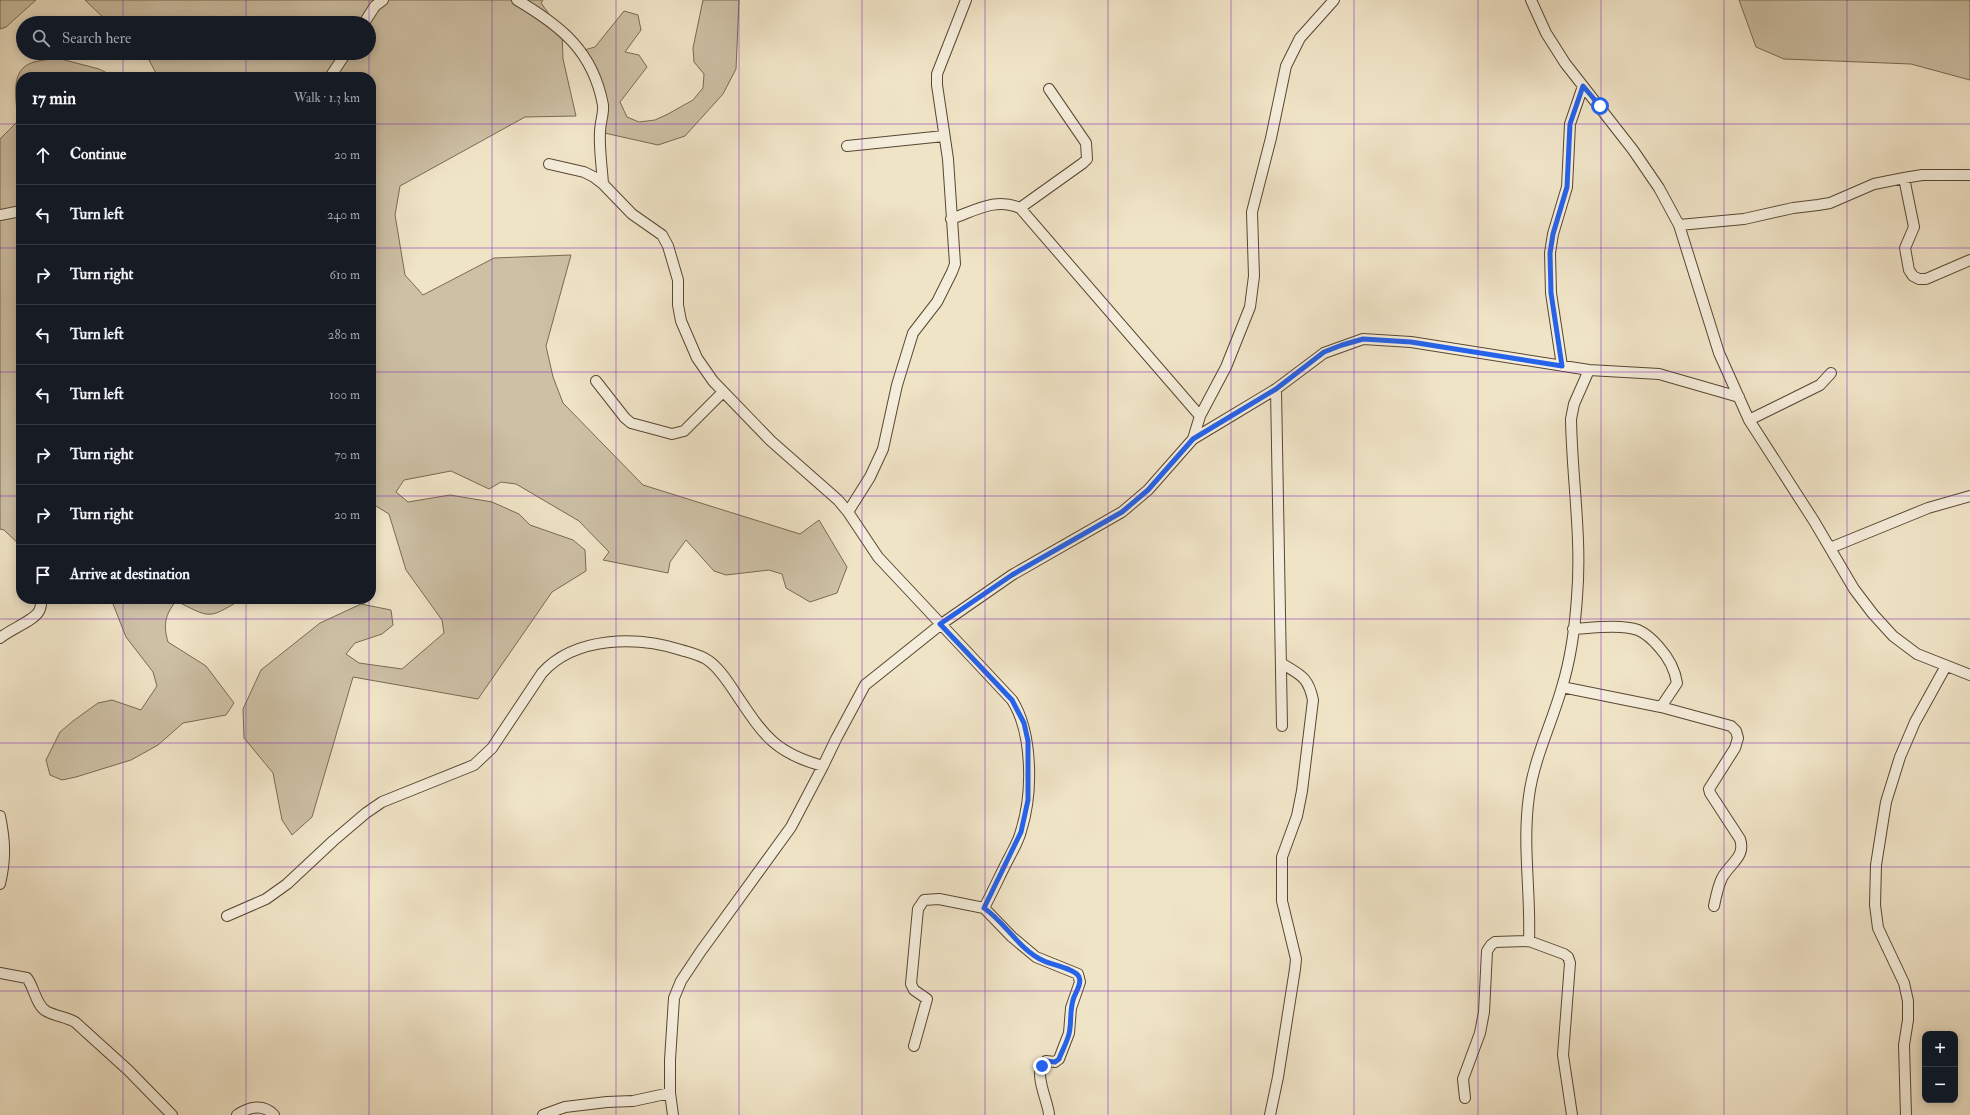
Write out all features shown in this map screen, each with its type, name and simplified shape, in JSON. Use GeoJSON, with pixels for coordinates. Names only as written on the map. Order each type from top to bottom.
{"type":"FeatureCollection","features":[{"type":"Feature","properties":{"kind":"street"},"geometry":{"type":"LineString","coordinates":[[369,16],[375,6],[383,0]]}},
{"type":"Feature","properties":{"kind":"street"},"geometry":{"type":"LineString","coordinates":[[516,0],[538,13],[562,32],[581,51],[592,68],[603,106],[600,132],[603,184]]}},
{"type":"Feature","properties":{"kind":"street"},"geometry":{"type":"LineString","coordinates":[[848,512],[870,477],[883,449],[898,385],[913,333],[937,302],[952,272],[955,258],[937,74],[966,0]]}},
{"type":"Feature","properties":{"kind":"street"},"geometry":{"type":"LineString","coordinates":[[1193,439],[1200,416],[1226,367],[1250,307],[1254,276],[1252,212],[1271,138],[1286,66],[1300,38],[1334,0]]}},
{"type":"Feature","properties":{"kind":"street"},"geometry":{"type":"LineString","coordinates":[[1531,0],[1546,33],[1583,86],[1659,188],[1679,225],[1719,353],[1749,420],[1830,548],[1854,589],[1873,614],[1893,636],[1917,654],[1970,675]]}},
{"type":"Feature","properties":{"kind":"street"},"geometry":{"type":"LineString","coordinates":[[333,72],[341,60]]}},
{"type":"Feature","properties":{"kind":"street"},"geometry":{"type":"LineString","coordinates":[[1562,366],[1551,293],[1550,253],[1553,234],[1567,187],[1570,124],[1583,86]]}},
{"type":"Feature","properties":{"kind":"street"},"geometry":{"type":"LineString","coordinates":[[1020,208],[1087,159],[1086,143],[1049,89]]}},
{"type":"Feature","properties":{"kind":"street"},"geometry":{"type":"LineString","coordinates":[[848,146],[944,136]]}},
{"type":"Feature","properties":{"kind":"street"},"geometry":{"type":"LineString","coordinates":[[549,164],[584,172],[603,184],[632,214],[662,235],[665,239],[678,280],[678,305],[681,321],[697,358],[713,381],[771,441],[819,482],[848,512],[878,557],[1012,700],[1024,723],[1028,741],[1028,800],[1021,832],[984,908]]}},
{"type":"Feature","properties":{"kind":"street"},"geometry":{"type":"LineString","coordinates":[[1679,225],[1744,219],[1793,208],[1824,204],[1874,184],[1904,178],[1922,175],[1970,175]]}},
{"type":"Feature","properties":{"kind":"street"},"geometry":{"type":"LineString","coordinates":[[1904,178],[1914,227],[1905,248],[1909,270],[1913,276],[1919,279],[1926,279],[1970,260]]}},
{"type":"Feature","properties":{"kind":"street"},"geometry":{"type":"LineString","coordinates":[[951,219],[995,203],[1009,203],[1020,208],[1200,416]]}},
{"type":"Feature","properties":{"kind":"street"},"geometry":{"type":"LineString","coordinates":[[0,215],[16,212]]}},
{"type":"Feature","properties":{"kind":"street"},"geometry":{"type":"LineString","coordinates":[[673,1115],[670,1093],[670,1060],[674,998],[681,980],[791,827],[836,739],[866,685],[940,624],[1012,575],[1122,512],[1148,490],[1193,439],[1276,389],[1324,352],[1363,339],[1411,342],[1589,370],[1659,374],[1739,398]]}},
{"type":"Feature","properties":{"kind":"street"},"geometry":{"type":"LineString","coordinates":[[1529,941],[1526,830],[1529,795],[1544,737],[1562,687],[1573,629],[1579,564],[1571,419],[1574,404],[1589,370]]}},
{"type":"Feature","properties":{"kind":"street"},"geometry":{"type":"LineString","coordinates":[[1749,420],[1820,385],[1831,372]]}},
{"type":"Feature","properties":{"kind":"street"},"geometry":{"type":"LineString","coordinates":[[596,381],[624,418],[631,423],[672,434],[684,431],[723,392]]}},
{"type":"Feature","properties":{"kind":"street"},"geometry":{"type":"LineString","coordinates":[[1276,389],[1282,726]]}},
{"type":"Feature","properties":{"kind":"street"},"geometry":{"type":"LineString","coordinates":[[1830,548],[1928,508],[1970,496]]}},
{"type":"Feature","properties":{"kind":"street"},"geometry":{"type":"LineString","coordinates":[[0,638],[11,629],[32,620],[39,612],[41,604]]}},
{"type":"Feature","properties":{"kind":"street"},"geometry":{"type":"LineString","coordinates":[[1573,629],[1624,627],[1637,630],[1648,635],[1664,652],[1675,674],[1677,682],[1661,707]]}},
{"type":"Feature","properties":{"kind":"street"},"geometry":{"type":"LineString","coordinates":[[227,916],[266,899],[287,884],[333,841],[366,813],[382,802],[474,765],[492,748],[542,673],[552,661],[562,655],[600,643],[628,641],[664,644],[698,655],[709,661],[726,679],[762,733],[773,744],[798,759],[823,766]]}},
{"type":"Feature","properties":{"kind":"street"},"geometry":{"type":"LineString","coordinates":[[1270,1115],[1278,1077],[1296,959],[1282,901],[1282,856],[1299,804],[1313,700],[1310,685],[1304,677],[1281,663]]}},
{"type":"Feature","properties":{"kind":"street"},"geometry":{"type":"LineString","coordinates":[[1906,1115],[1904,1045],[1908,1020],[1908,1001],[1904,983],[1878,928],[1875,905],[1876,865],[1886,802],[1900,757],[1915,722],[1946,666]]}},
{"type":"Feature","properties":{"kind":"street"},"geometry":{"type":"LineString","coordinates":[[1562,687],[1661,707],[1718,721],[1731,726],[1736,731],[1738,738],[1735,748],[1709,789],[1710,793],[1740,839],[1742,847],[1741,854],[1723,876],[1719,884],[1714,906]]}},
{"type":"Feature","properties":{"kind":"street"},"geometry":{"type":"LineString","coordinates":[[0,816],[5,843],[4,868],[0,884]]}},
{"type":"Feature","properties":{"kind":"street"},"geometry":{"type":"LineString","coordinates":[[914,1046],[927,999],[914,990],[911,977],[918,909],[920,904],[924,900],[939,900],[984,908],[990,912],[1012,936],[1036,957],[1078,974],[1080,977],[1080,982],[1070,1008],[1069,1033],[1059,1059],[1055,1062],[1046,1061],[1042,1066],[1040,1084],[1049,1108],[1049,1115]]}},
{"type":"Feature","properties":{"kind":"street"},"geometry":{"type":"LineString","coordinates":[[1464,1098],[1463,1079],[1480,1032],[1484,1012],[1487,951],[1495,942],[1529,941],[1564,954],[1568,957],[1570,962],[1563,1055],[1572,1115]]}},
{"type":"Feature","properties":{"kind":"street"},"geometry":{"type":"LineString","coordinates":[[0,973],[27,978],[39,1004],[45,1010],[67,1017],[75,1022],[128,1070],[172,1115]]}},
{"type":"Feature","properties":{"kind":"street"},"geometry":{"type":"LineString","coordinates":[[543,1115],[565,1107],[607,1102],[633,1101],[670,1093]]}},
{"type":"Feature","properties":{"kind":"street"},"geometry":{"type":"LineString","coordinates":[[237,1115],[255,1107],[264,1108],[274,1115]]}},
{"type":"Feature","properties":{"kind":"shaded area"},"geometry":{"type":"Polygon","coordinates":[[[36,0],[18,16],[16,16],[16,18],[6,27],[0,29],[0,1],[36,0]]]}},
{"type":"Feature","properties":{"kind":"shaded area"},"geometry":{"type":"Polygon","coordinates":[[[85,0],[543,0],[541,3],[562,32],[563,59],[576,116],[525,117],[400,186],[395,215],[405,275],[423,295],[494,258],[571,255],[546,346],[553,377],[563,403],[643,485],[800,534],[819,520],[847,567],[837,593],[810,602],[786,588],[782,574],[769,570],[726,575],[714,571],[686,540],[670,562],[668,573],[603,560],[609,552],[579,521],[516,484],[501,482],[489,489],[451,471],[404,480],[396,492],[408,502],[450,495],[492,502],[519,514],[530,525],[573,540],[585,550],[586,571],[552,592],[478,699],[353,677],[312,817],[292,835],[282,820],[273,773],[244,738],[243,709],[261,670],[320,623],[361,604],[391,610],[393,625],[382,634],[355,643],[346,654],[359,663],[402,669],[444,633],[442,620],[406,570],[389,514],[376,506],[376,72],[155,72],[149,60],[376,60],[376,16],[102,16],[85,0]]]}},
{"type":"Feature","properties":{"kind":"shaded area"},"geometry":{"type":"Polygon","coordinates":[[[703,0],[739,0],[736,69],[723,94],[685,136],[658,145],[600,132],[603,106],[581,51],[595,47],[624,11],[638,15],[641,30],[625,52],[639,55],[647,67],[620,102],[627,117],[639,122],[655,120],[693,100],[703,88],[704,74],[694,62],[693,48],[703,0]]]}},
{"type":"Feature","properties":{"kind":"shaded area"},"geometry":{"type":"Polygon","coordinates":[[[1739,0],[1970,0],[1970,80],[1911,64],[1784,59],[1756,47],[1739,0]]]}},
{"type":"Feature","properties":{"kind":"shaded area"},"geometry":{"type":"Polygon","coordinates":[[[46,60],[65,60],[105,72],[20,72],[23,68],[35,62],[46,60]]]}},
{"type":"Feature","properties":{"kind":"shaded area"},"geometry":{"type":"Polygon","coordinates":[[[16,123],[16,541],[4,530],[0,529],[0,139],[16,123]]]}},
{"type":"Feature","properties":{"kind":"shaded area"},"geometry":{"type":"Polygon","coordinates":[[[113,604],[174,604],[169,611],[165,625],[168,642],[206,666],[234,703],[226,715],[183,723],[158,745],[131,760],[62,780],[50,775],[46,760],[60,732],[73,721],[98,703],[112,700],[141,710],[157,686],[153,672],[126,637],[113,604]]]}},
{"type":"Feature","properties":{"kind":"shaded area"},"geometry":{"type":"Polygon","coordinates":[[[182,604],[234,604],[222,611],[215,613],[209,614],[196,611],[182,604]]]}},
{"type":"Feature","properties":{"kind":"route"},"geometry":{"type":"LineString","coordinates":[[1042,1066],[1046,1061],[1055,1062],[1059,1059],[1070,1030],[1070,1008],[1080,982],[1080,977],[1078,974],[1036,957],[1012,936],[990,912],[984,908],[1021,832],[1025,815],[1028,800],[1028,741],[1024,723],[1012,700],[940,624],[1012,575],[1122,512],[1137,501],[1148,490],[1193,439],[1276,389],[1324,352],[1363,339],[1411,342],[1562,366],[1551,293],[1550,253],[1553,234],[1567,187],[1570,124],[1583,86],[1600,106]]}}]}
